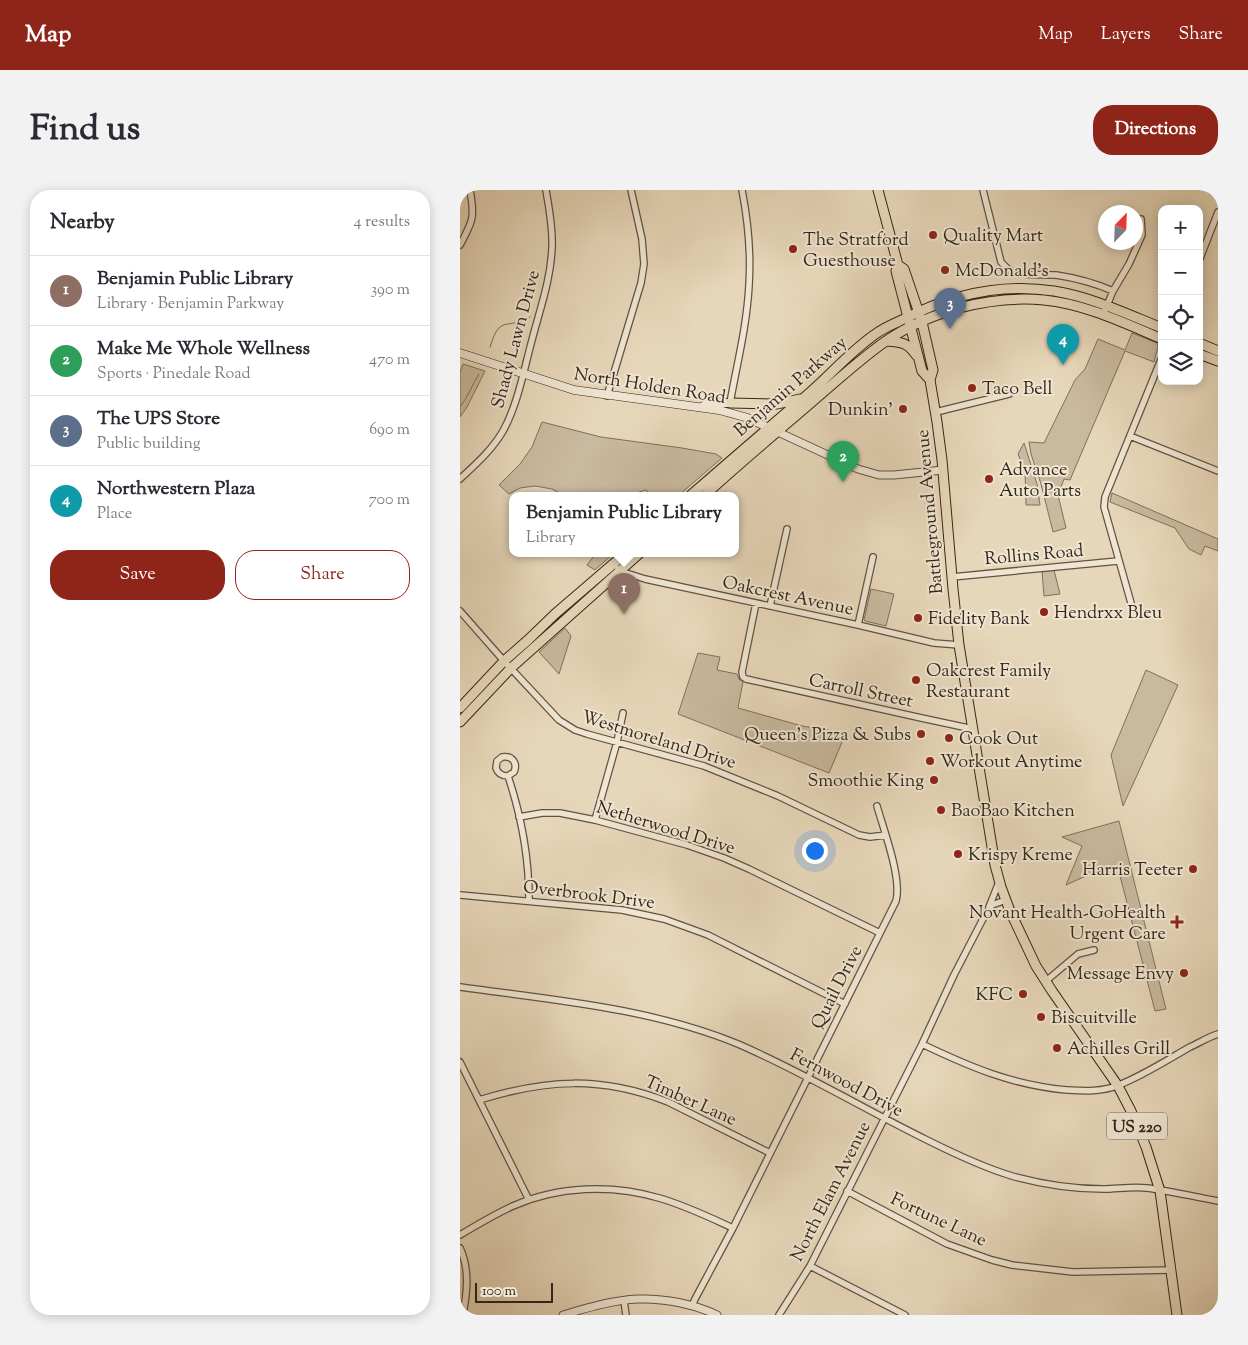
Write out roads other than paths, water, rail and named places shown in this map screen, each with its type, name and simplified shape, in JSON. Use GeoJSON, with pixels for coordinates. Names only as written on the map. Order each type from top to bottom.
{"type":"FeatureCollection","features":[{"type":"Feature","properties":{"kind":"main road","name":"Battleground Avenue"},"geometry":{"type":"LineString","coordinates":[[878,190],[898,265],[896,271],[918,358],[922,371],[930,380]]}},
{"type":"Feature","properties":{"kind":"main road","name":"Battleground Avenue"},"geometry":{"type":"LineString","coordinates":[[898,265],[904,269],[922,322],[933,370],[930,380],[943,470],[960,645],[995,865],[1006,900],[1026,944],[1046,981],[1118,1086],[1146,1146],[1160,1191],[1177,1315]]}},
{"type":"Feature","properties":{"kind":"main road","name":"Benjamin Parkway"},"geometry":{"type":"LineString","coordinates":[[694,492],[802,399],[858,347],[884,328],[908,316],[959,296],[1026,288],[1076,295],[1105,310]]}},
{"type":"Feature","properties":{"kind":"main road","name":"Benjamin Parkway"},"geometry":{"type":"LineString","coordinates":[[708,492],[887,340],[911,327],[961,307],[994,300],[1044,300],[1105,310]]}},
{"type":"Feature","properties":{"kind":"main road"},"geometry":{"type":"LineString","coordinates":[[1105,310],[1158,327]]}},
{"type":"Feature","properties":{"kind":"main road"},"geometry":{"type":"LineString","coordinates":[[1105,310],[1158,337]]}},
{"type":"Feature","properties":{"kind":"main road"},"geometry":{"type":"LineString","coordinates":[[887,340],[905,344],[911,348],[918,358]]}},
{"type":"Feature","properties":{"kind":"main road"},"geometry":{"type":"LineString","coordinates":[[1203,345],[1218,351]]}},
{"type":"Feature","properties":{"kind":"main road","name":"North Holden Road"},"geometry":{"type":"LineString","coordinates":[[460,354],[569,389],[732,413],[778,432]]}},
{"type":"Feature","properties":{"kind":"main road"},"geometry":{"type":"LineString","coordinates":[[1203,355],[1218,361]]}},
{"type":"Feature","properties":{"kind":"main road"},"geometry":{"type":"LineString","coordinates":[[699,407],[709,403],[777,404],[802,399]]}},
{"type":"Feature","properties":{"kind":"main road"},"geometry":{"type":"LineString","coordinates":[[460,722],[511,668],[617,567],[623,557]]}},
{"type":"Feature","properties":{"kind":"main road"},"geometry":{"type":"LineString","coordinates":[[460,708],[504,661],[555,614],[617,567],[633,557]]}},
{"type":"Feature","properties":{"kind":"street"},"geometry":{"type":"LineString","coordinates":[[460,245],[472,220],[473,210],[470,190]]}},
{"type":"Feature","properties":{"kind":"street","name":"Shady Lawn Drive"},"geometry":{"type":"LineString","coordinates":[[460,479],[485,456],[504,429],[523,373],[549,278],[552,246],[551,219],[546,190]]}},
{"type":"Feature","properties":{"kind":"street"},"geometry":{"type":"LineString","coordinates":[[607,396],[641,283],[644,264],[642,239],[631,190]]}},
{"type":"Feature","properties":{"kind":"street"},"geometry":{"type":"LineString","coordinates":[[730,403],[746,315],[749,285],[749,239],[742,190]]}},
{"type":"Feature","properties":{"kind":"street"},"geometry":{"type":"LineString","coordinates":[[983,190],[1001,262],[1008,269],[1015,273],[1055,275],[1079,279],[1113,291]]}},
{"type":"Feature","properties":{"kind":"street"},"geometry":{"type":"LineString","coordinates":[[1203,252],[1218,212]]}},
{"type":"Feature","properties":{"kind":"street"},"geometry":{"type":"LineString","coordinates":[[1210,235],[1218,238]]}},
{"type":"Feature","properties":{"kind":"street"},"geometry":{"type":"LineString","coordinates":[[1105,310],[1135,250]]}},
{"type":"Feature","properties":{"kind":"street"},"geometry":{"type":"LineString","coordinates":[[1131,603],[1104,507],[1105,497],[1158,367]]}},
{"type":"Feature","properties":{"kind":"street"},"geometry":{"type":"LineString","coordinates":[[936,412],[1009,394]]}},
{"type":"Feature","properties":{"kind":"street"},"geometry":{"type":"LineString","coordinates":[[778,432],[858,469],[878,475],[943,470]]}},
{"type":"Feature","properties":{"kind":"street"},"geometry":{"type":"LineString","coordinates":[[1130,436],[1218,471]]}},
{"type":"Feature","properties":{"kind":"street"},"geometry":{"type":"LineString","coordinates":[[770,606],[787,529]]}},
{"type":"Feature","properties":{"kind":"street"},"geometry":{"type":"LineString","coordinates":[[858,625],[873,557]]}},
{"type":"Feature","properties":{"kind":"street","name":"Rollins Road"},"geometry":{"type":"LineString","coordinates":[[952,577],[1118,561]]}},
{"type":"Feature","properties":{"kind":"street","name":"Oakcrest Avenue"},"geometry":{"type":"LineString","coordinates":[[617,567],[645,579],[934,643],[960,645]]}},
{"type":"Feature","properties":{"kind":"street","name":"Carroll Street"},"geometry":{"type":"LineString","coordinates":[[756,603],[742,672],[743,677],[751,681],[973,729]]}},
{"type":"Feature","properties":{"kind":"street","name":"Westmoreland Drive"},"geometry":{"type":"LineString","coordinates":[[460,611],[504,661],[559,720],[566,725],[587,734],[704,766],[778,796],[852,833],[870,837],[886,835]]}},
{"type":"Feature","properties":{"kind":"street"},"geometry":{"type":"LineString","coordinates":[[595,820],[617,742],[623,713]]}},
{"type":"Feature","properties":{"kind":"street"},"geometry":{"type":"LineString","coordinates":[[508,776],[519,817],[527,861],[529,900]]}},
{"type":"Feature","properties":{"kind":"street","name":"Quail Drive"},"geometry":{"type":"LineString","coordinates":[[692,1306],[733,1228],[896,901],[896,875],[877,806]]}},
{"type":"Feature","properties":{"kind":"street","name":"Netherwood Drive"},"geometry":{"type":"LineString","coordinates":[[519,817],[542,813],[560,813],[595,820],[687,845],[749,869],[880,933]]}},
{"type":"Feature","properties":{"kind":"street","name":"North Elam Avenue"},"geometry":{"type":"LineString","coordinates":[[779,1315],[810,1266],[922,1044],[1000,882]]}},
{"type":"Feature","properties":{"kind":"street","name":"Overbrook Drive"},"geometry":{"type":"LineString","coordinates":[[460,895],[622,910],[664,919],[708,935],[845,1004]]}},
{"type":"Feature","properties":{"kind":"street"},"geometry":{"type":"LineString","coordinates":[[988,909],[992,905],[1006,900]]}},
{"type":"Feature","properties":{"kind":"street"},"geometry":{"type":"LineString","coordinates":[[1046,981],[1078,954],[1094,950]]}},
{"type":"Feature","properties":{"kind":"street","name":"Fernwood Drive"},"geometry":{"type":"LineString","coordinates":[[460,987],[621,1010],[661,1019],[715,1035],[808,1078],[883,1119],[971,1161],[1012,1176],[1075,1188],[1146,1188],[1218,1201]]}},
{"type":"Feature","properties":{"kind":"street"},"geometry":{"type":"LineString","coordinates":[[922,1044],[975,1068],[1003,1078],[1032,1086],[1087,1091],[1103,1090],[1118,1086],[1218,1034]]}},
{"type":"Feature","properties":{"kind":"street"},"geometry":{"type":"LineString","coordinates":[[460,1062],[529,1200]]}},
{"type":"Feature","properties":{"kind":"street","name":"Timber Lane"},"geometry":{"type":"LineString","coordinates":[[479,1100],[530,1087],[566,1082],[622,1087],[668,1102],[770,1153]]}},
{"type":"Feature","properties":{"kind":"street"},"geometry":{"type":"LineString","coordinates":[[460,1235],[512,1206],[549,1194],[578,1190],[618,1190],[639,1193],[676,1203],[733,1228]]}},
{"type":"Feature","properties":{"kind":"street","name":"Fortune Lane"},"geometry":{"type":"LineString","coordinates":[[847,1192],[947,1244],[1012,1265],[1073,1272],[1172,1270]]}},
{"type":"Feature","properties":{"kind":"street"},"geometry":{"type":"LineString","coordinates":[[460,1248],[465,1261],[467,1281],[467,1295],[463,1315]]}},
{"type":"Feature","properties":{"kind":"street"},"geometry":{"type":"LineString","coordinates":[[810,1266],[905,1315]]}},
{"type":"Feature","properties":{"kind":"street"},"geometry":{"type":"LineString","coordinates":[[563,1315],[640,1299],[692,1306],[717,1315]]}},
{"type":"Feature","properties":{"kind":"street"},"geometry":{"type":"LineString","coordinates":[[624,1301],[626,1315]]}},
{"type":"Feature","properties":{"kind":"waterway"},"geometry":{"type":"LineString","coordinates":[[490,347],[497,330],[501,326],[530,317]]}},
{"type":"Feature","properties":{"kind":"waterway"},"geometry":{"type":"LineString","coordinates":[[460,407],[479,374]]}},
{"type":"Feature","properties":{"kind":"place","name":"Quality Mart"},"geometry":{"type":"Point","coordinates":[933,235]}},
{"type":"Feature","properties":{"kind":"place","name":"The Stratford Guesthouse"},"geometry":{"type":"Point","coordinates":[793,249]}},
{"type":"Feature","properties":{"kind":"place","name":"McDonald's"},"geometry":{"type":"Point","coordinates":[945,270]}},
{"type":"Feature","properties":{"kind":"place","name":"The UPS Store"},"geometry":{"type":"Point","coordinates":[950,329]}},
{"type":"Feature","properties":{"kind":"place","name":"Northwestern Plaza"},"geometry":{"type":"Point","coordinates":[1063,365]}},
{"type":"Feature","properties":{"kind":"place","name":"Taco Bell"},"geometry":{"type":"Point","coordinates":[972,388]}},
{"type":"Feature","properties":{"kind":"place","name":"Dunkin'"},"geometry":{"type":"Point","coordinates":[903,409]}},
{"type":"Feature","properties":{"kind":"place","name":"Advance Auto Parts"},"geometry":{"type":"Point","coordinates":[989,479]}},
{"type":"Feature","properties":{"kind":"place","name":"Make Me Whole Wellness"},"geometry":{"type":"Point","coordinates":[843,482]}},
{"type":"Feature","properties":{"kind":"place","name":"Hendrxx Bleu"},"geometry":{"type":"Point","coordinates":[1044,612]}},
{"type":"Feature","properties":{"kind":"place","name":"Benjamin Public Library"},"geometry":{"type":"Point","coordinates":[624,614]}},
{"type":"Feature","properties":{"kind":"place","name":"Fidelity Bank"},"geometry":{"type":"Point","coordinates":[918,618]}},
{"type":"Feature","properties":{"kind":"place","name":"Oakcrest Family Restaurant"},"geometry":{"type":"Point","coordinates":[916,680]}},
{"type":"Feature","properties":{"kind":"place","name":"Queen's Pizza & Subs"},"geometry":{"type":"Point","coordinates":[921,734]}},
{"type":"Feature","properties":{"kind":"place","name":"Cook Out"},"geometry":{"type":"Point","coordinates":[949,738]}},
{"type":"Feature","properties":{"kind":"place","name":"Workout Anytime"},"geometry":{"type":"Point","coordinates":[930,761]}},
{"type":"Feature","properties":{"kind":"place","name":"Smoothie King"},"geometry":{"type":"Point","coordinates":[934,780]}},
{"type":"Feature","properties":{"kind":"place","name":"BaoBao Kitchen"},"geometry":{"type":"Point","coordinates":[941,810]}},
{"type":"Feature","properties":{"kind":"place","name":"Krispy Kreme"},"geometry":{"type":"Point","coordinates":[958,854]}},
{"type":"Feature","properties":{"kind":"place","name":"Harris Teeter"},"geometry":{"type":"Point","coordinates":[1193,869]}},
{"type":"Feature","properties":{"kind":"place","name":"Novant Health-GoHealth Urgent Care"},"geometry":{"type":"Point","coordinates":[1177,922]}},
{"type":"Feature","properties":{"kind":"place","name":"Message Envy"},"geometry":{"type":"Point","coordinates":[1184,973]}},
{"type":"Feature","properties":{"kind":"place","name":"KFC"},"geometry":{"type":"Point","coordinates":[1023,994]}},
{"type":"Feature","properties":{"kind":"place","name":"Biscuitville"},"geometry":{"type":"Point","coordinates":[1041,1017]}},
{"type":"Feature","properties":{"kind":"place","name":"Achilles Grill"},"geometry":{"type":"Point","coordinates":[1057,1048]}}]}
